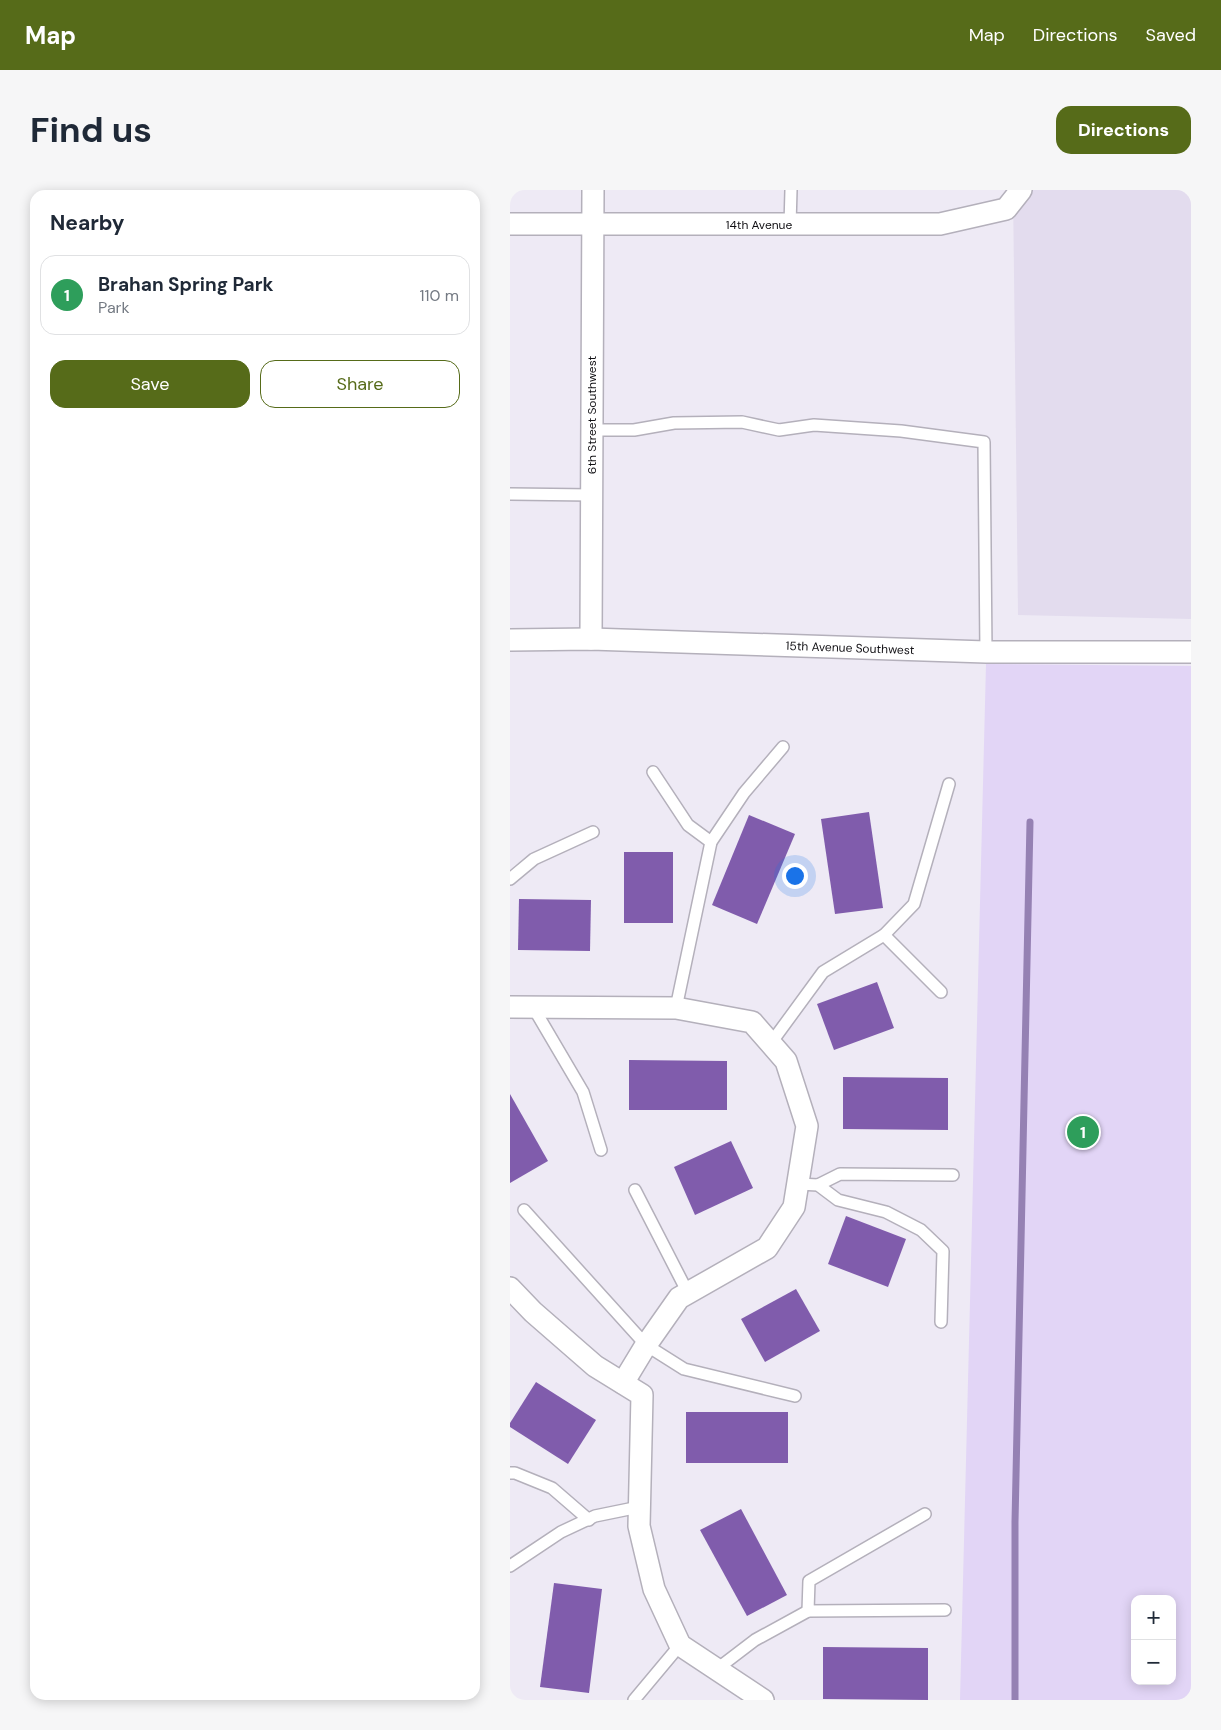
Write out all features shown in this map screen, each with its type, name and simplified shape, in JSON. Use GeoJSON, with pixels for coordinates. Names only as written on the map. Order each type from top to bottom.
{"type":"FeatureCollection","features":[{"type":"Feature","properties":{"kind":"street","name":"6th Street Southwest"},"geometry":{"type":"LineString","coordinates":[[591,639],[593,190]]}},
{"type":"Feature","properties":{"kind":"street","name":"14th Avenue"},"geometry":{"type":"LineString","coordinates":[[510,224],[940,224],[1006,209],[1021,190]]}},
{"type":"Feature","properties":{"kind":"street","name":"15th Avenue Southwest"},"geometry":{"type":"LineString","coordinates":[[510,640],[591,639],[986,652],[1191,652]]}},
{"type":"Feature","properties":{"kind":"street"},"geometry":{"type":"LineString","coordinates":[[510,1007],[676,1008],[752,1022],[786,1061],[807,1126],[808,1184],[767,1248],[679,1298],[646,1345],[623,1383]]}},
{"type":"Feature","properties":{"kind":"street"},"geometry":{"type":"LineString","coordinates":[[510,1288],[533,1312],[595,1366],[642,1395],[639,1526],[654,1589],[680,1645],[763,1700]]}},
{"type":"Feature","properties":{"kind":"lane"},"geometry":{"type":"LineString","coordinates":[[790,225],[791,190]]}},
{"type":"Feature","properties":{"kind":"lane"},"geometry":{"type":"LineString","coordinates":[[592,430],[634,430],[674,423],[742,422],[779,430],[814,425],[901,431],[984,442],[986,652]]}},
{"type":"Feature","properties":{"kind":"lane"},"geometry":{"type":"LineString","coordinates":[[510,494],[592,495]]}},
{"type":"Feature","properties":{"kind":"lane"},"geometry":{"type":"LineString","coordinates":[[676,1008],[711,842],[744,793],[783,747]]}},
{"type":"Feature","properties":{"kind":"lane"},"geometry":{"type":"LineString","coordinates":[[653,772],[688,825],[711,842]]}},
{"type":"Feature","properties":{"kind":"lane"},"geometry":{"type":"LineString","coordinates":[[771,1043],[823,972],[884,935],[914,904],[949,784]]}},
{"type":"Feature","properties":{"kind":"lane"},"geometry":{"type":"LineString","coordinates":[[510,879],[534,859],[593,832]]}},
{"type":"Feature","properties":{"kind":"lane"},"geometry":{"type":"LineString","coordinates":[[884,935],[941,992]]}},
{"type":"Feature","properties":{"kind":"lane"},"geometry":{"type":"LineString","coordinates":[[533,1007],[583,1092],[601,1150]]}},
{"type":"Feature","properties":{"kind":"lane"},"geometry":{"type":"LineString","coordinates":[[808,1184],[840,1174],[953,1175]]}},
{"type":"Feature","properties":{"kind":"lane"},"geometry":{"type":"LineString","coordinates":[[808,1184],[838,1200],[886,1212],[922,1230],[942,1251],[941,1322]]}},
{"type":"Feature","properties":{"kind":"lane"},"geometry":{"type":"LineString","coordinates":[[635,1190],[688,1293]]}},
{"type":"Feature","properties":{"kind":"lane"},"geometry":{"type":"LineString","coordinates":[[524,1210],[646,1345],[684,1369],[795,1396]]}},
{"type":"Feature","properties":{"kind":"lane"},"geometry":{"type":"LineString","coordinates":[[510,1473],[515,1473],[552,1488],[588,1520]]}},
{"type":"Feature","properties":{"kind":"lane"},"geometry":{"type":"LineString","coordinates":[[510,1566],[561,1532],[595,1516],[639,1507]]}},
{"type":"Feature","properties":{"kind":"lane"},"geometry":{"type":"LineString","coordinates":[[808,1611],[809,1581],[925,1514]]}},
{"type":"Feature","properties":{"kind":"lane"},"geometry":{"type":"LineString","coordinates":[[717,1669],[755,1640],[808,1611],[945,1610]]}},
{"type":"Feature","properties":{"kind":"lane"},"geometry":{"type":"LineString","coordinates":[[634,1700],[680,1645]]}},
{"type":"Feature","properties":{"kind":"shaded area"},"geometry":{"type":"Polygon","coordinates":[[[1013,190],[1191,190],[1191,619],[1018,615],[1013,190]]]}},
{"type":"Feature","properties":{"kind":"shaded area"},"geometry":{"type":"Polygon","coordinates":[[[986,664],[1191,666],[1191,1700],[960,1700],[986,664]]]}},
{"type":"Feature","properties":{"kind":"building"},"geometry":{"type":"Polygon","coordinates":[[[869,812],[883,908],[835,914],[821,819],[869,812]]]}},
{"type":"Feature","properties":{"kind":"building"},"geometry":{"type":"Polygon","coordinates":[[[749,815],[795,834],[757,924],[712,905],[749,815]]]}},
{"type":"Feature","properties":{"kind":"building"},"geometry":{"type":"Polygon","coordinates":[[[624,852],[673,852],[673,923],[624,923],[624,852]]]}},
{"type":"Feature","properties":{"kind":"building"},"geometry":{"type":"Polygon","coordinates":[[[519,899],[591,900],[590,951],[518,950],[519,899]]]}},
{"type":"Feature","properties":{"kind":"building"},"geometry":{"type":"Polygon","coordinates":[[[877,982],[894,1028],[834,1050],[817,1004],[877,982]]]}},
{"type":"Feature","properties":{"kind":"building"},"geometry":{"type":"Polygon","coordinates":[[[629,1060],[727,1061],[727,1110],[629,1110],[629,1060]]]}},
{"type":"Feature","properties":{"kind":"building"},"geometry":{"type":"Polygon","coordinates":[[[843,1077],[948,1078],[948,1130],[843,1129],[843,1077]]]}},
{"type":"Feature","properties":{"kind":"building"},"geometry":{"type":"Polygon","coordinates":[[[510,1094],[548,1161],[510,1183],[510,1094]]]}},
{"type":"Feature","properties":{"kind":"building"},"geometry":{"type":"Polygon","coordinates":[[[731,1141],[753,1188],[695,1215],[674,1167],[731,1141]]]}},
{"type":"Feature","properties":{"kind":"building"},"geometry":{"type":"Polygon","coordinates":[[[846,1216],[906,1239],[888,1287],[828,1264],[846,1216]]]}},
{"type":"Feature","properties":{"kind":"building"},"geometry":{"type":"Polygon","coordinates":[[[796,1289],[820,1331],[765,1362],[741,1319],[796,1289]]]}},
{"type":"Feature","properties":{"kind":"building"},"geometry":{"type":"Polygon","coordinates":[[[536,1382],[596,1420],[568,1464],[510,1427],[510,1423],[536,1382]]]}},
{"type":"Feature","properties":{"kind":"building"},"geometry":{"type":"Polygon","coordinates":[[[686,1412],[788,1412],[788,1463],[686,1463],[686,1412]]]}},
{"type":"Feature","properties":{"kind":"building"},"geometry":{"type":"Polygon","coordinates":[[[741,1509],[787,1595],[747,1616],[700,1530],[741,1509]]]}},
{"type":"Feature","properties":{"kind":"building"},"geometry":{"type":"Polygon","coordinates":[[[554,1583],[602,1589],[589,1693],[540,1687],[554,1583]]]}},
{"type":"Feature","properties":{"kind":"building"},"geometry":{"type":"Polygon","coordinates":[[[823,1647],[928,1648],[928,1700],[823,1699],[823,1647]]]}},
{"type":"Feature","properties":{"kind":"waterway"},"geometry":{"type":"LineString","coordinates":[[1015,1700],[1015,1522],[1030,822]]}},
{"type":"Feature","properties":{"kind":"place","name":"Brahan Spring Park"},"geometry":{"type":"Point","coordinates":[1083,1132]}}]}
